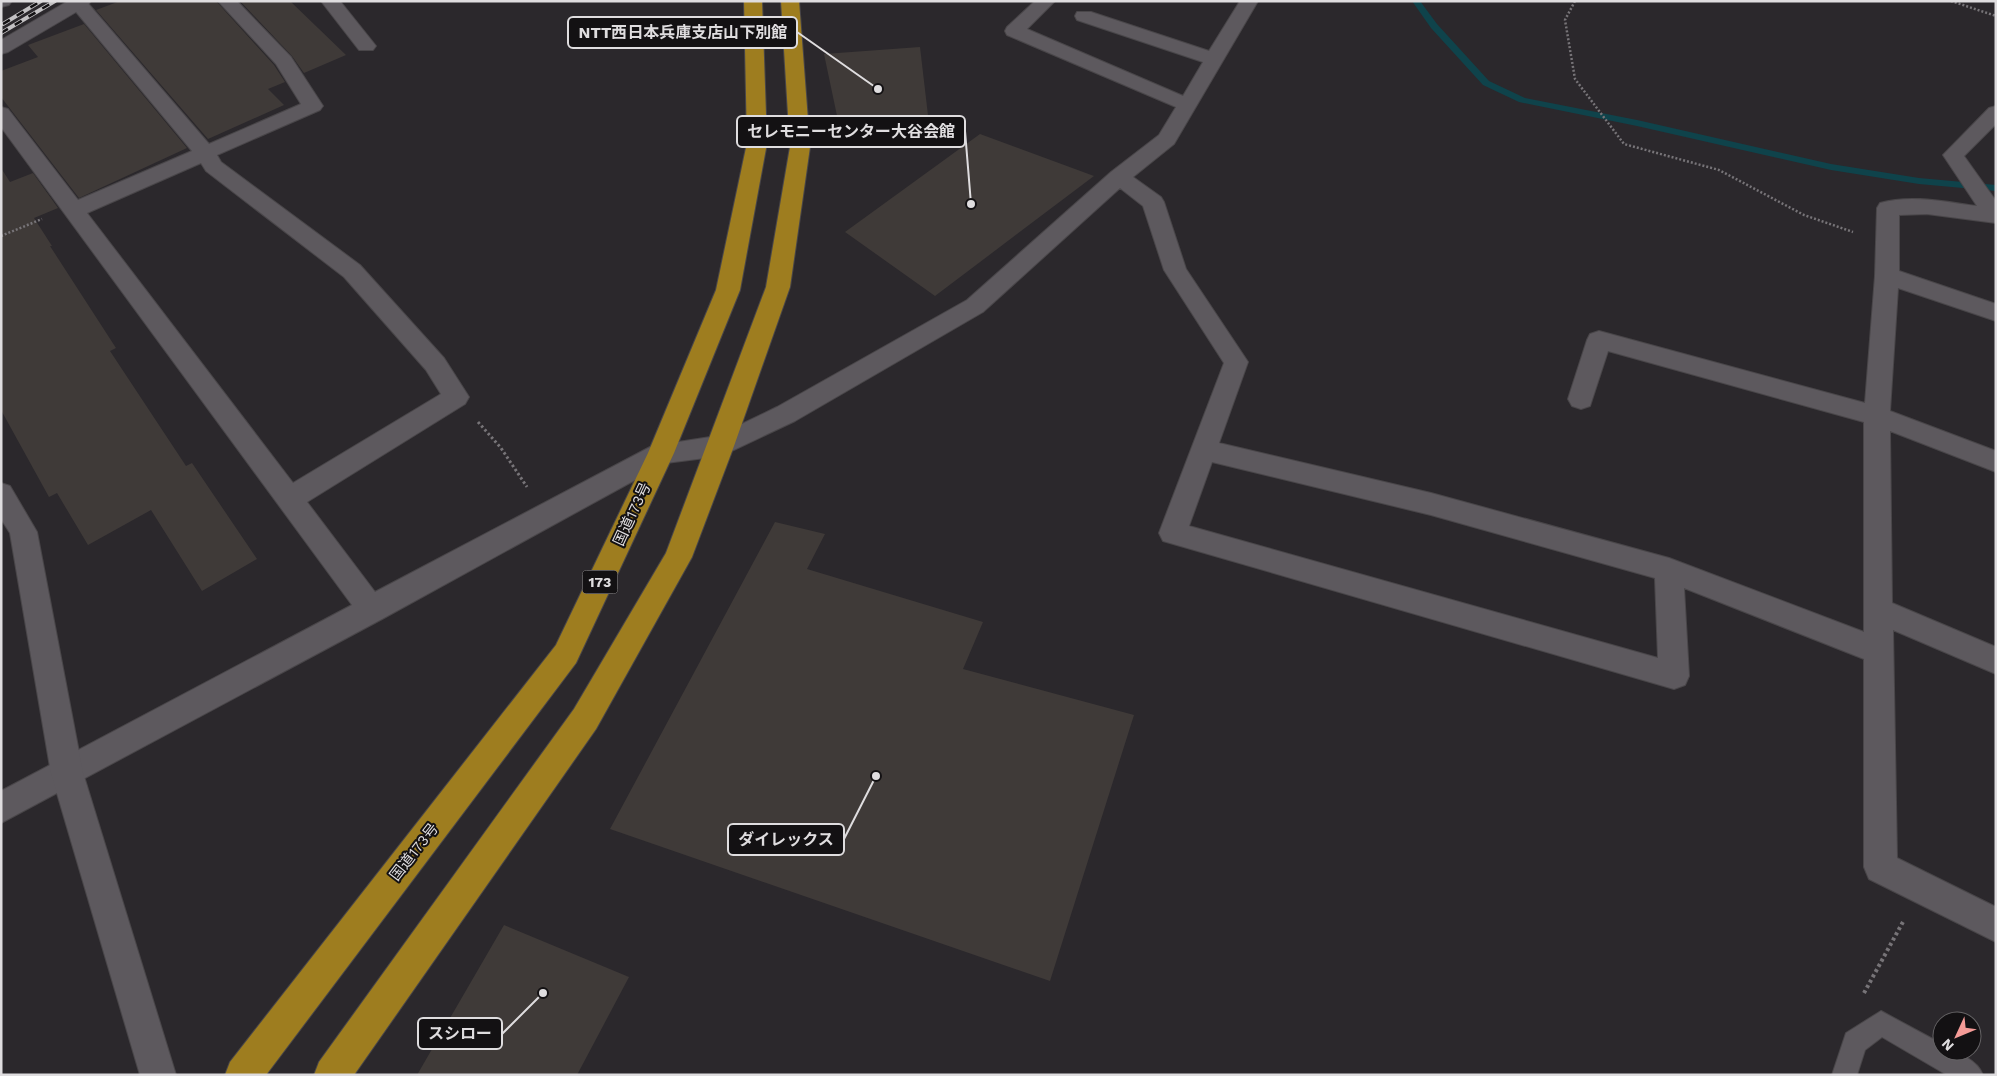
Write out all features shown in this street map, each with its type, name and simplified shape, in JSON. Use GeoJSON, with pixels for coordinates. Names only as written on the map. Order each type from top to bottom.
{"type":"FeatureCollection","features":[{"type":"Feature","properties":{"kind":"highway","name":"国道173号"},"geometry":{"type":"LineString","coordinates":[[243,1075],[566,654],[661,453],[728,290],[757,143],[753,1]]}},
{"type":"Feature","properties":{"kind":"highway"},"geometry":{"type":"LineString","coordinates":[[332,1075],[585,719],[678,558],[721,446],[778,287],[800,147],[790,1]]}},
{"type":"Feature","properties":{"kind":"street"},"geometry":{"type":"LineString","coordinates":[[72,208],[206,154],[313,106],[284,61],[227,1]]}},
{"type":"Feature","properties":{"kind":"street"},"geometry":{"type":"LineString","coordinates":[[330,1],[366,46]]}},
{"type":"Feature","properties":{"kind":"street"},"geometry":{"type":"LineString","coordinates":[[1046,1],[1014,31],[1187,105]]}},
{"type":"Feature","properties":{"kind":"street"},"geometry":{"type":"LineString","coordinates":[[1,808],[661,453],[721,446],[786,414],[975,306],[1119,177],[1167,139],[1249,1]]}},
{"type":"Feature","properties":{"kind":"street"},"geometry":{"type":"LineString","coordinates":[[1,48],[80,2],[206,154],[213,166],[352,271],[435,364],[456,398],[288,499]]}},
{"type":"Feature","properties":{"kind":"street"},"geometry":{"type":"LineString","coordinates":[[1084,16],[1213,59]]}},
{"type":"Feature","properties":{"kind":"street"},"geometry":{"type":"LineString","coordinates":[[1996,112],[1953,155],[1996,216]]}},
{"type":"Feature","properties":{"kind":"street"},"geometry":{"type":"LineString","coordinates":[[1,113],[372,610]]}},
{"type":"Feature","properties":{"kind":"street"},"geometry":{"type":"LineString","coordinates":[[1119,177],[1154,202],[1175,270],[1236,362],[1173,533],[1674,676],[1669,570]]}},
{"type":"Feature","properties":{"kind":"street"},"geometry":{"type":"LineString","coordinates":[[1996,216],[1928,207],[1888,208],[1887,276],[1877,416],[1881,867],[1996,925]]}},
{"type":"Feature","properties":{"kind":"street"},"geometry":{"type":"LineString","coordinates":[[1887,276],[1996,313]]}},
{"type":"Feature","properties":{"kind":"street"},"geometry":{"type":"LineString","coordinates":[[1581,399],[1599,340],[1877,416],[1996,462]]}},
{"type":"Feature","properties":{"kind":"street"},"geometry":{"type":"LineString","coordinates":[[1204,450],[1431,504],[1669,570],[1878,652]]}},
{"type":"Feature","properties":{"kind":"street"},"geometry":{"type":"LineString","coordinates":[[1,494],[23,532],[67,773],[158,1075]]}},
{"type":"Feature","properties":{"kind":"street"},"geometry":{"type":"LineString","coordinates":[[1878,610],[1996,661]]}},
{"type":"Feature","properties":{"kind":"lane"},"geometry":{"type":"LineString","coordinates":[[1844,1075],[1855,1042],[1881,1023],[1971,1075]]}},
{"type":"Feature","properties":{"kind":"path"},"geometry":{"type":"LineString","coordinates":[[1575,1],[1565,20],[1575,79],[1624,144],[1719,170],[1804,215],[1887,245]]}},
{"type":"Feature","properties":{"kind":"path"},"geometry":{"type":"LineString","coordinates":[[1951,1],[1996,16]]}},
{"type":"Feature","properties":{"kind":"path"},"geometry":{"type":"LineString","coordinates":[[1,236],[72,208]]}},
{"type":"Feature","properties":{"kind":"path"},"geometry":{"type":"LineString","coordinates":[[456,398],[501,448],[546,515]]}},
{"type":"Feature","properties":{"kind":"path"},"geometry":{"type":"LineString","coordinates":[[1861,998],[1922,888]]}},
{"type":"Feature","properties":{"kind":"building"},"geometry":{"type":"Polygon","coordinates":[[[120,1],[216,1],[274,65],[285,82],[268,89],[284,105],[208,139],[96,10],[120,1]]]}},
{"type":"Feature","properties":{"kind":"building"},"geometry":{"type":"Polygon","coordinates":[[[240,1],[290,1],[346,55],[304,73],[292,56],[240,1]]]}},
{"type":"Feature","properties":{"kind":"building"},"geometry":{"type":"Polygon","coordinates":[[[84,24],[187,148],[79,198],[1,97],[1,71],[38,57],[28,45],[84,24]]]}},
{"type":"Feature","properties":{"kind":"building"},"geometry":{"type":"Polygon","coordinates":[[[920,47],[929,124],[840,130],[824,54],[920,47]]]}},
{"type":"Feature","properties":{"kind":"building"},"geometry":{"type":"Polygon","coordinates":[[[980,134],[1094,176],[935,296],[845,232],[980,134]]]}},
{"type":"Feature","properties":{"kind":"building"},"geometry":{"type":"Polygon","coordinates":[[[1,168],[10,182],[33,173],[58,208],[34,218],[116,348],[110,351],[186,466],[192,463],[257,559],[202,591],[151,510],[88,545],[57,493],[49,497],[1,410],[1,168]]]}},
{"type":"Feature","properties":{"kind":"building"},"geometry":{"type":"Polygon","coordinates":[[[775,522],[825,534],[807,569],[983,622],[963,669],[1134,715],[1050,981],[610,829],[775,522]]]}},
{"type":"Feature","properties":{"kind":"building"},"geometry":{"type":"Polygon","coordinates":[[[504,925],[629,977],[577,1075],[417,1075],[504,925]]]}},
{"type":"Feature","properties":{"kind":"waterway"},"geometry":{"type":"LineString","coordinates":[[1416,1],[1434,26],[1486,83],[1522,100],[1637,123],[1831,167],[1919,181],[1996,188]]}},
{"type":"Feature","properties":{"kind":"railway"},"geometry":{"type":"LineString","coordinates":[[3,24],[41,1]]}},
{"type":"Feature","properties":{"kind":"railway"},"geometry":{"type":"LineString","coordinates":[[1,33],[55,1]]}},
{"type":"Feature","properties":{"kind":"place","name":"NTT西日本兵庫支店山下別館"},"geometry":{"type":"Point","coordinates":[878,89]}},
{"type":"Feature","properties":{"kind":"place","name":"セレモニーセンター大谷会館"},"geometry":{"type":"Point","coordinates":[971,204]}},
{"type":"Feature","properties":{"kind":"place","name":"ダイレックス"},"geometry":{"type":"Point","coordinates":[876,776]}},
{"type":"Feature","properties":{"kind":"place","name":"スシロー"},"geometry":{"type":"Point","coordinates":[543,993]}}]}
